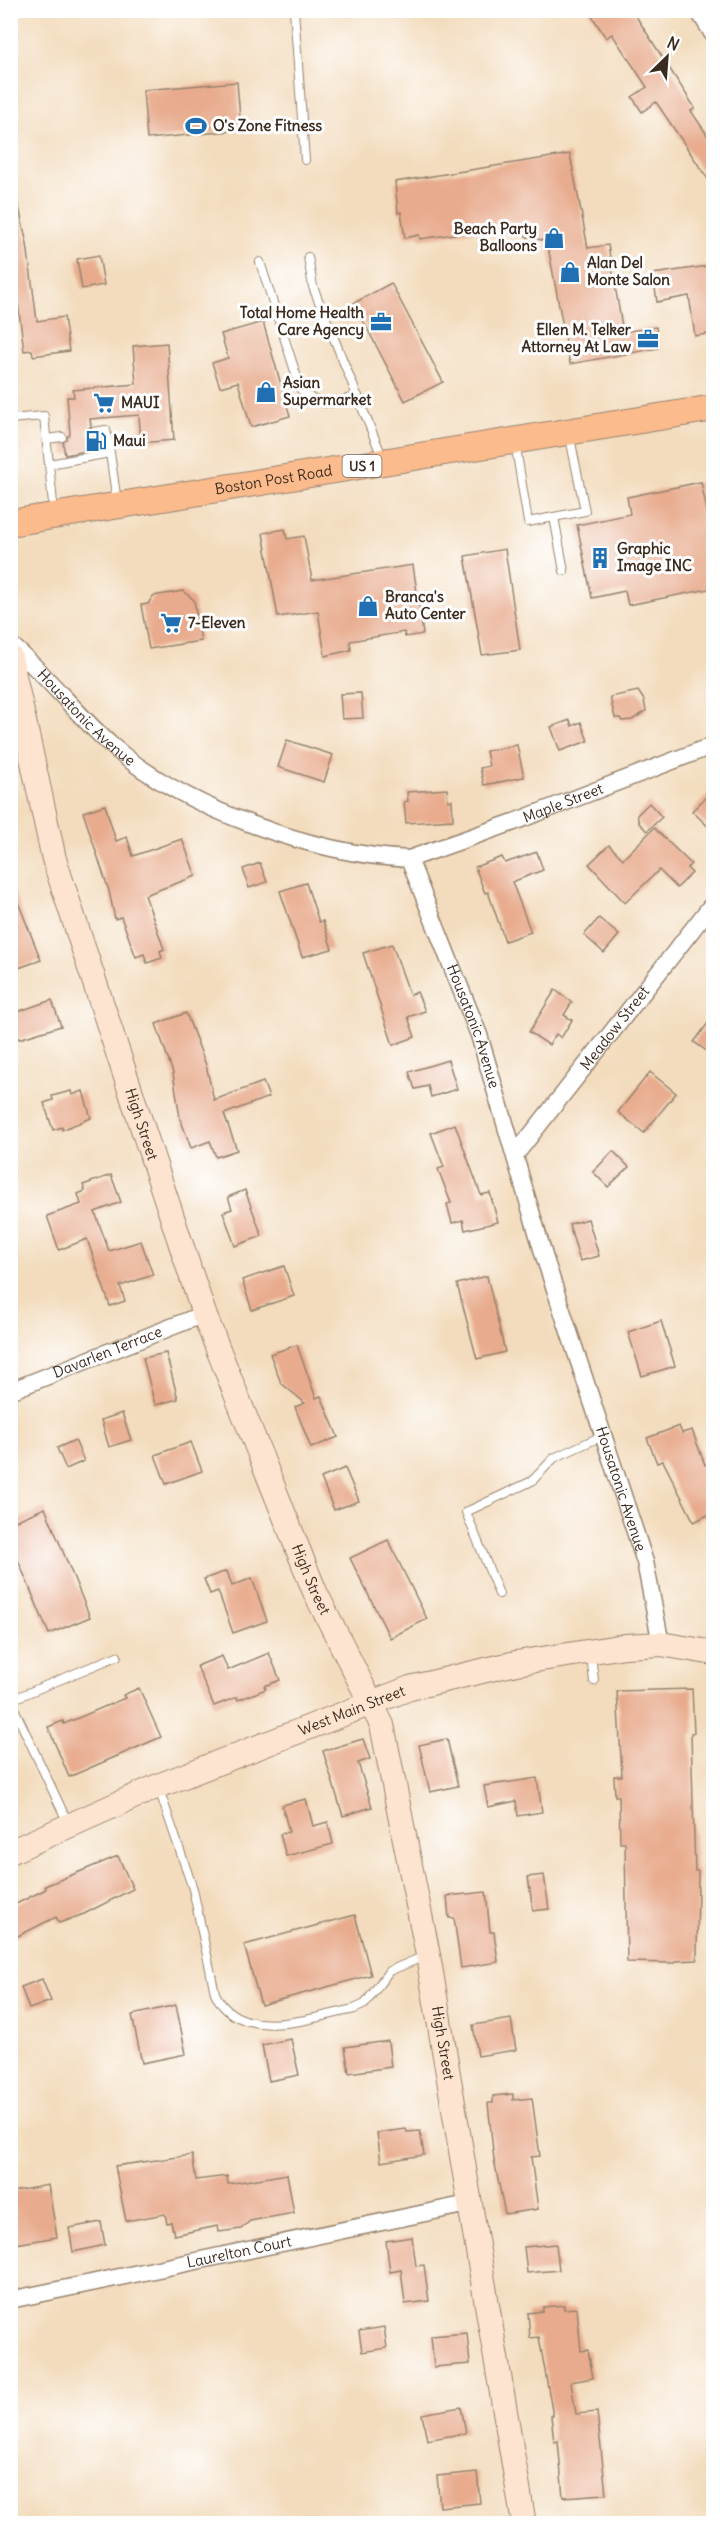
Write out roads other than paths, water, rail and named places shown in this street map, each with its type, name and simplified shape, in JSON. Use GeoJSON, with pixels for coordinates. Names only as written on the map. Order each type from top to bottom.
{"type":"FeatureCollection","features":[{"type":"Feature","properties":{"kind":"main road","name":"Boston Post Road"},"geometry":{"type":"LineString","coordinates":[[10,523],[714,408]]}},
{"type":"Feature","properties":{"kind":"main road","name":"High Street"},"geometry":{"type":"LineString","coordinates":[[11,658],[54,859],[204,1314],[315,1592],[372,1701],[382,1725],[428,1955],[468,2204],[524,2523]]}},
{"type":"Feature","properties":{"kind":"main road","name":"West Main Street"},"geometry":{"type":"LineString","coordinates":[[10,1852],[158,1786],[410,1688],[516,1663],[591,1651],[661,1644],[714,1653]]}},
{"type":"Feature","properties":{"kind":"street"},"geometry":{"type":"LineString","coordinates":[[698,10],[714,36]]}},
{"type":"Feature","properties":{"kind":"street","name":"Housatonic Avenue"},"geometry":{"type":"LineString","coordinates":[[11,658],[38,667],[109,743],[158,780],[244,822],[355,854],[409,859],[479,1035],[516,1154],[545,1259],[645,1562],[661,1644]]}},
{"type":"Feature","properties":{"kind":"street","name":"Maple Street"},"geometry":{"type":"LineString","coordinates":[[409,859],[514,822],[714,745]]}},
{"type":"Feature","properties":{"kind":"street","name":"Meadow Street"},"geometry":{"type":"LineString","coordinates":[[516,1154],[714,902]]}},
{"type":"Feature","properties":{"kind":"street","name":"Davarlen Terrace"},"geometry":{"type":"LineString","coordinates":[[10,1391],[204,1314]]}},
{"type":"Feature","properties":{"kind":"street","name":"Laurelton Court"},"geometry":{"type":"LineString","coordinates":[[10,2300],[468,2204]]}},
{"type":"Feature","properties":{"kind":"lane"},"geometry":{"type":"LineString","coordinates":[[294,10],[305,159]]}},
{"type":"Feature","properties":{"kind":"lane"},"geometry":{"type":"LineString","coordinates":[[308,257],[313,286],[384,463]]}},
{"type":"Feature","properties":{"kind":"lane"},"geometry":{"type":"LineString","coordinates":[[260,261],[301,390],[311,399],[328,404],[358,396]]}},
{"type":"Feature","properties":{"kind":"lane"},"geometry":{"type":"LineString","coordinates":[[10,419],[44,416],[54,516]]}},
{"type":"Feature","properties":{"kind":"lane"},"geometry":{"type":"LineString","coordinates":[[92,432],[106,430],[118,506]]}},
{"type":"Feature","properties":{"kind":"lane"},"geometry":{"type":"LineString","coordinates":[[515,442],[528,522],[585,511],[569,432]]}},
{"type":"Feature","properties":{"kind":"lane"},"geometry":{"type":"LineString","coordinates":[[46,439],[62,437]]}},
{"type":"Feature","properties":{"kind":"lane"},"geometry":{"type":"LineString","coordinates":[[49,464],[110,453]]}},
{"type":"Feature","properties":{"kind":"lane"},"geometry":{"type":"LineString","coordinates":[[554,517],[564,571]]}},
{"type":"Feature","properties":{"kind":"lane"},"geometry":{"type":"LineString","coordinates":[[499,1594],[466,1512],[532,1481],[554,1458],[604,1435]]}},
{"type":"Feature","properties":{"kind":"lane"},"geometry":{"type":"LineString","coordinates":[[591,1651],[594,1681]]}},
{"type":"Feature","properties":{"kind":"lane"},"geometry":{"type":"LineString","coordinates":[[69,1826],[11,1700],[117,1656]]}},
{"type":"Feature","properties":{"kind":"lane"},"geometry":{"type":"LineString","coordinates":[[158,1786],[193,1889],[215,1993],[219,2004],[229,2014],[258,2024],[354,2009],[369,1999],[389,1971],[409,1960],[428,1955]]}},
{"type":"Feature","properties":{"kind":"place","name":"O's Zone Fitness"},"geometry":{"type":"Point","coordinates":[196,126]}},
{"type":"Feature","properties":{"kind":"place","name":"Beach Party Balloons"},"geometry":{"type":"Point","coordinates":[554,238]}},
{"type":"Feature","properties":{"kind":"place","name":"Alan Del Monte Salon"},"geometry":{"type":"Point","coordinates":[570,272]}},
{"type":"Feature","properties":{"kind":"place","name":"Total Home Health Care Agency"},"geometry":{"type":"Point","coordinates":[381,322]}},
{"type":"Feature","properties":{"kind":"place","name":"Ellen M. Telker Attorney At Law"},"geometry":{"type":"Point","coordinates":[648,339]}},
{"type":"Feature","properties":{"kind":"place","name":"Asian Supermarket"},"geometry":{"type":"Point","coordinates":[266,392]}},
{"type":"Feature","properties":{"kind":"place","name":"MAUI"},"geometry":{"type":"Point","coordinates":[104,403]}},
{"type":"Feature","properties":{"kind":"place","name":"Maui"},"geometry":{"type":"Point","coordinates":[96,441]}},
{"type":"Feature","properties":{"kind":"place","name":"Graphic Image INC"},"geometry":{"type":"Point","coordinates":[600,558]}},
{"type":"Feature","properties":{"kind":"place","name":"Branca's Auto Center"},"geometry":{"type":"Point","coordinates":[368,606]}},
{"type":"Feature","properties":{"kind":"place","name":"7-Eleven"},"geometry":{"type":"Point","coordinates":[171,623]}}]}
